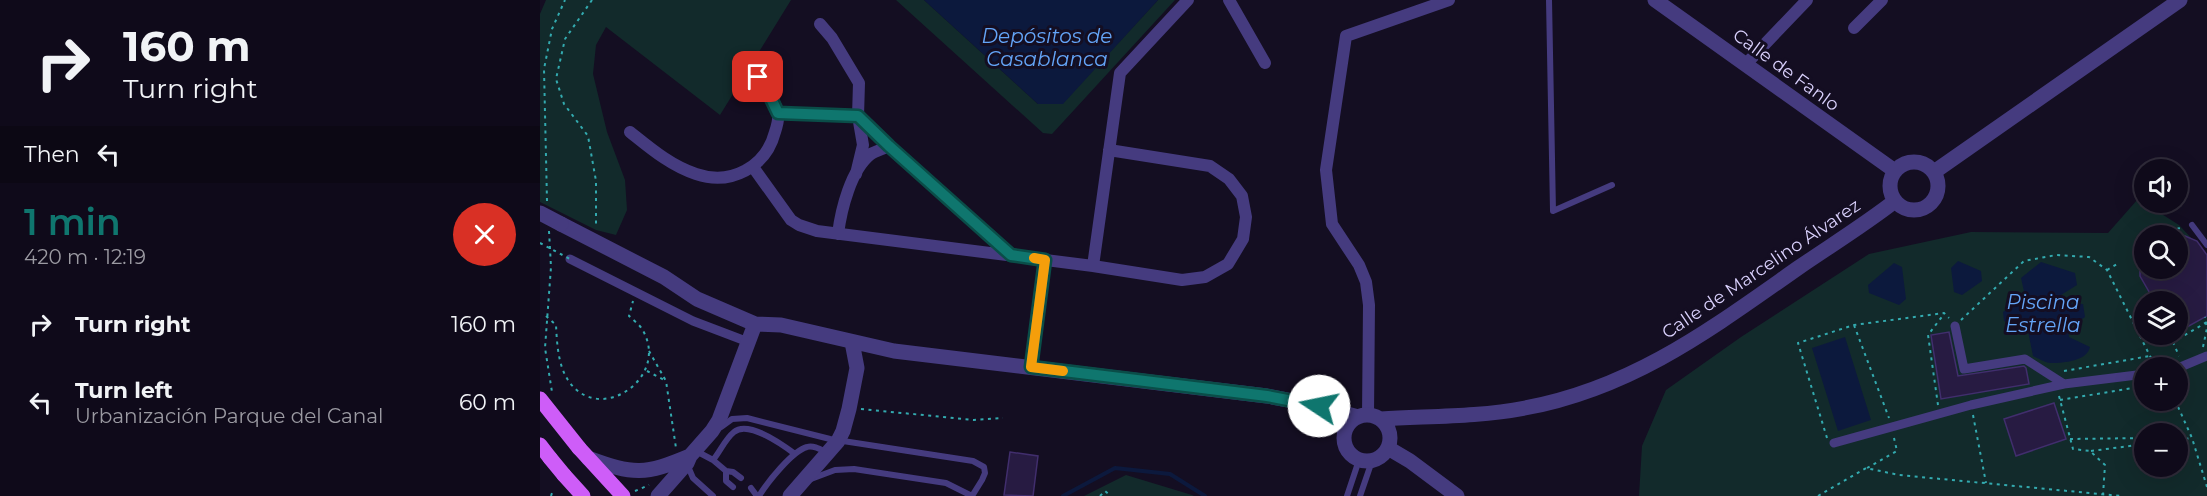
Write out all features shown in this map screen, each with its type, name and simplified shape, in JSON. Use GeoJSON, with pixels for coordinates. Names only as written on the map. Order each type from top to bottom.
{"type":"FeatureCollection","features":[{"type":"Feature","properties":{"kind":"main road"},"geometry":{"type":"LineString","coordinates":[[546,396],[584,453],[622,496]]}},
{"type":"Feature","properties":{"kind":"main road"},"geometry":{"type":"LineString","coordinates":[[540,445],[583,496]]}},
{"type":"Feature","properties":{"kind":"street"},"geometry":{"type":"LineString","coordinates":[[1093,266],[1120,74],[1188,0]]}},
{"type":"Feature","properties":{"kind":"street"},"geometry":{"type":"LineString","coordinates":[[1229,0],[1265,63]]}},
{"type":"Feature","properties":{"kind":"street"},"geometry":{"type":"LineString","coordinates":[[1449,0],[1346,36],[1326,171],[1332,224],[1359,265],[1366,282],[1374,421],[1388,448],[1410,461],[1457,496]]}},
{"type":"Feature","properties":{"kind":"street","name":"Calle de Fanlo"},"geometry":{"type":"LineString","coordinates":[[1656,0],[1895,171]]}},
{"type":"Feature","properties":{"kind":"street"},"geometry":{"type":"LineString","coordinates":[[1744,65],[1807,0]]}},
{"type":"Feature","properties":{"kind":"street"},"geometry":{"type":"LineString","coordinates":[[1854,28],[1882,0]]}},
{"type":"Feature","properties":{"kind":"street"},"geometry":{"type":"LineString","coordinates":[[1934,172],[2180,0]]}},
{"type":"Feature","properties":{"kind":"street"},"geometry":{"type":"LineString","coordinates":[[820,24],[832,38],[859,84],[858,116],[863,145],[856,174],[841,214],[838,234]]}},
{"type":"Feature","properties":{"kind":"street"},"geometry":{"type":"LineString","coordinates":[[630,132],[672,164],[697,175],[727,179],[753,167],[772,144],[778,113],[758,77]]}},
{"type":"Feature","properties":{"kind":"street"},"geometry":{"type":"LineString","coordinates":[[778,113],[858,116],[1011,255]]}},
{"type":"Feature","properties":{"kind":"street"},"geometry":{"type":"LineString","coordinates":[[856,174],[870,154],[889,146]]}},
{"type":"Feature","properties":{"kind":"street"},"geometry":{"type":"LineString","coordinates":[[753,167],[791,220],[817,231],[1093,266],[1182,280],[1205,277],[1228,264],[1243,239],[1246,218],[1242,196],[1229,179],[1210,166],[1109,150]]}},
{"type":"Feature","properties":{"kind":"street"},"geometry":{"type":"LineString","coordinates":[[1914,161],[1928,165],[1934,172],[1938,185],[1937,193],[1929,205],[1915,210],[1900,206],[1895,201],[1890,186],[1895,171],[1900,166],[1914,161]]}},
{"type":"Feature","properties":{"kind":"street","name":"Calle de Marcelino Álvarez"},"geometry":{"type":"LineString","coordinates":[[1346,428],[1403,417],[1478,414],[1526,408],[1585,393],[1645,368],[1703,335],[1895,201]]}},
{"type":"Feature","properties":{"kind":"street"},"geometry":{"type":"LineString","coordinates":[[540,213],[664,277],[686,294],[755,324],[781,326],[876,347],[1267,396],[1319,406],[1374,421]]}},
{"type":"Feature","properties":{"kind":"street"},"geometry":{"type":"LineString","coordinates":[[570,259],[693,321],[742,340]]}},
{"type":"Feature","properties":{"kind":"street"},"geometry":{"type":"LineString","coordinates":[[664,277],[781,326]]}},
{"type":"Feature","properties":{"kind":"street"},"geometry":{"type":"LineString","coordinates":[[658,496],[687,455],[712,431],[724,411],[755,324]]}},
{"type":"Feature","properties":{"kind":"street"},"geometry":{"type":"LineString","coordinates":[[1955,326],[1964,369],[2025,359],[2060,385]]}},
{"type":"Feature","properties":{"kind":"street"},"geometry":{"type":"LineString","coordinates":[[794,491],[838,441],[843,431],[857,368],[852,342]]}},
{"type":"Feature","properties":{"kind":"street"},"geometry":{"type":"LineString","coordinates":[[857,368],[876,347]]}},
{"type":"Feature","properties":{"kind":"street"},"geometry":{"type":"LineString","coordinates":[[2188,364],[2204,357]]}},
{"type":"Feature","properties":{"kind":"street"},"geometry":{"type":"LineString","coordinates":[[1834,443],[1971,405],[2060,385],[2134,375]]}},
{"type":"Feature","properties":{"kind":"street"},"geometry":{"type":"LineString","coordinates":[[1319,406],[1346,428],[1344,434],[1349,452],[1365,460],[1379,458],[1388,448]]}},
{"type":"Feature","properties":{"kind":"street"},"geometry":{"type":"LineString","coordinates":[[584,453],[616,468],[646,471],[666,466],[687,455]]}},
{"type":"Feature","properties":{"kind":"lane"},"geometry":{"type":"LineString","coordinates":[[1549,0],[1552,211],[1612,185]]}},
{"type":"Feature","properties":{"kind":"lane"},"geometry":{"type":"LineString","coordinates":[[2192,225],[2207,245]]}},
{"type":"Feature","properties":{"kind":"lane"},"geometry":{"type":"LineString","coordinates":[[1031,367],[1045,260]]}},
{"type":"Feature","properties":{"kind":"lane"},"geometry":{"type":"LineString","coordinates":[[712,431],[732,419],[741,417],[838,441],[973,460],[984,467],[985,473],[972,496],[946,483],[854,469],[825,473],[794,491]]}},
{"type":"Feature","properties":{"kind":"lane"},"geometry":{"type":"LineString","coordinates":[[713,460],[735,431],[744,429],[755,431],[777,441],[795,454]]}},
{"type":"Feature","properties":{"kind":"lane"},"geometry":{"type":"LineString","coordinates":[[752,488],[758,496],[795,454],[809,447],[815,436]]}},
{"type":"Feature","properties":{"kind":"lane"},"geometry":{"type":"LineString","coordinates":[[809,447],[827,453]]}},
{"type":"Feature","properties":{"kind":"lane"},"geometry":{"type":"LineString","coordinates":[[713,496],[693,478],[687,455],[713,460],[726,471],[734,472],[741,478]]}},
{"type":"Feature","properties":{"kind":"lane"},"geometry":{"type":"LineString","coordinates":[[1347,496],[1365,460]]}},
{"type":"Feature","properties":{"kind":"lane"},"geometry":{"type":"LineString","coordinates":[[1360,496],[1365,460]]}},
{"type":"Feature","properties":{"kind":"lane"},"geometry":{"type":"LineString","coordinates":[[726,471],[726,481],[733,487]]}},
{"type":"Feature","properties":{"kind":"path"},"geometry":{"type":"LineString","coordinates":[[547,196],[544,69],[552,29],[565,0]]}},
{"type":"Feature","properties":{"kind":"path"},"geometry":{"type":"LineString","coordinates":[[592,0],[565,39],[556,79],[564,104],[588,136],[596,181],[596,233]]}},
{"type":"Feature","properties":{"kind":"path"},"geometry":{"type":"LineString","coordinates":[[540,243],[570,259]]}},
{"type":"Feature","properties":{"kind":"path"},"geometry":{"type":"LineString","coordinates":[[1944,313],[1955,326],[2024,261],[2056,255],[2089,257],[2107,270],[2150,356],[2048,374]]}},
{"type":"Feature","properties":{"kind":"path"},"geometry":{"type":"LineString","coordinates":[[2107,270],[2119,262]]}},
{"type":"Feature","properties":{"kind":"path"},"geometry":{"type":"LineString","coordinates":[[546,396],[546,316],[551,267]]}},
{"type":"Feature","properties":{"kind":"path"},"geometry":{"type":"LineString","coordinates":[[546,316],[556,325],[560,359],[571,384],[585,395],[602,399],[621,395],[640,381],[649,359],[647,340],[641,328],[629,316],[636,293]]}},
{"type":"Feature","properties":{"kind":"path"},"geometry":{"type":"LineString","coordinates":[[1834,443],[1827,438],[1798,343],[1854,325],[1944,313]]}},
{"type":"Feature","properties":{"kind":"path"},"geometry":{"type":"LineString","coordinates":[[1939,414],[1928,335],[1944,313]]}},
{"type":"Feature","properties":{"kind":"path"},"geometry":{"type":"LineString","coordinates":[[2204,357],[2207,328],[2205,317]]}},
{"type":"Feature","properties":{"kind":"path"},"geometry":{"type":"LineString","coordinates":[[2188,333],[2206,322]]}},
{"type":"Feature","properties":{"kind":"path"},"geometry":{"type":"LineString","coordinates":[[1818,496],[1898,451],[1892,427],[1854,325]]}},
{"type":"Feature","properties":{"kind":"path"},"geometry":{"type":"LineString","coordinates":[[648,350],[666,381],[687,455]]}},
{"type":"Feature","properties":{"kind":"path"},"geometry":{"type":"LineString","coordinates":[[645,371],[666,381]]}},
{"type":"Feature","properties":{"kind":"path"},"geometry":{"type":"LineString","coordinates":[[2060,385],[2060,400],[2073,449],[2090,451],[2134,445]]}},
{"type":"Feature","properties":{"kind":"path"},"geometry":{"type":"LineString","coordinates":[[2060,400],[2134,388]]}},
{"type":"Feature","properties":{"kind":"path"},"geometry":{"type":"LineString","coordinates":[[1971,405],[1986,483]]}},
{"type":"Feature","properties":{"kind":"path"},"geometry":{"type":"LineString","coordinates":[[849,409],[974,420],[1004,418]]}},
{"type":"Feature","properties":{"kind":"path"},"geometry":{"type":"LineString","coordinates":[[2180,411],[2192,438],[2207,488]]}},
{"type":"Feature","properties":{"kind":"path"},"geometry":{"type":"LineString","coordinates":[[2070,439],[2134,438]]}},
{"type":"Feature","properties":{"kind":"path"},"geometry":{"type":"LineString","coordinates":[[2188,438],[2192,438]]}},
{"type":"Feature","properties":{"kind":"path"},"geometry":{"type":"LineString","coordinates":[[2090,451],[2105,465],[2103,495]]}},
{"type":"Feature","properties":{"kind":"path"},"geometry":{"type":"LineString","coordinates":[[1866,468],[1899,475],[2121,496]]}},
{"type":"Feature","properties":{"kind":"path"},"geometry":{"type":"LineString","coordinates":[[551,496],[553,490]]}},
{"type":"Feature","properties":{"kind":"path"},"geometry":{"type":"LineString","coordinates":[[1100,496],[1105,491],[1111,496]]}},
{"type":"Feature","properties":{"kind":"green space"},"geometry":{"type":"Polygon","coordinates":[[[546,0],[791,0],[720,115],[606,27],[596,45],[593,74],[607,132],[625,180],[627,210],[616,235],[596,230],[540,202],[540,14],[546,0]]]}},
{"type":"Feature","properties":{"kind":"green space"},"geometry":{"type":"Polygon","coordinates":[[[896,0],[924,0],[1038,104],[1062,104],[1158,0],[1175,0],[1052,134],[1043,133],[896,0]]]}},
{"type":"Feature","properties":{"kind":"green space"},"geometry":{"type":"Polygon","coordinates":[[[2134,204],[2134,213],[2160,213],[2179,225],[2134,225],[2134,279],[2188,279],[2188,235],[2207,255],[2207,496],[1639,496],[1642,446],[1666,390],[1741,337],[1869,254],[1971,232],[2108,233],[2134,204]]]}},
{"type":"Feature","properties":{"kind":"green space"},"geometry":{"type":"Polygon","coordinates":[[[1126,475],[1192,495],[1194,496],[1084,496],[1126,475]]]}},
{"type":"Feature","properties":{"kind":"water","name":"Depósitos de Casablanca"},"geometry":{"type":"Polygon","coordinates":[[[924,0],[1158,0],[1063,104],[1038,104],[924,0]]]}},
{"type":"Feature","properties":{"kind":"water"},"geometry":{"type":"Polygon","coordinates":[[[1958,261],[1981,271],[1982,281],[1962,295],[1954,292],[1951,268],[1958,261]]]}},
{"type":"Feature","properties":{"kind":"water","name":"Piscina Estrella"},"geometry":{"type":"Polygon","coordinates":[[[2041,262],[2075,273],[2077,285],[2061,295],[2064,303],[2083,304],[2085,317],[2068,329],[2069,337],[2090,347],[2088,352],[2080,358],[2068,362],[2049,363],[2033,356],[2028,331],[2004,321],[2003,312],[2025,296],[2021,278],[2041,262]]]}},
{"type":"Feature","properties":{"kind":"water"},"geometry":{"type":"Polygon","coordinates":[[[1894,263],[1902,267],[1906,299],[1899,305],[1869,293],[1868,285],[1894,263]]]}},
{"type":"Feature","properties":{"kind":"water"},"geometry":{"type":"Polygon","coordinates":[[[1845,337],[1871,420],[1838,431],[1812,348],[1845,337]]]}},
{"type":"Feature","properties":{"kind":"building"},"geometry":{"type":"Polygon","coordinates":[[[2188,237],[2197,241],[2207,255],[2207,316],[2188,326],[2188,291],[2149,291],[2142,279],[2188,279],[2188,237]]]}},
{"type":"Feature","properties":{"kind":"building"},"geometry":{"type":"Polygon","coordinates":[[[1949,332],[1958,376],[2024,366],[2029,384],[1941,399],[1931,335],[1949,332]]]}},
{"type":"Feature","properties":{"kind":"building"},"geometry":{"type":"Polygon","coordinates":[[[2054,403],[2066,439],[2016,456],[2004,419],[2054,403]]]}},
{"type":"Feature","properties":{"kind":"building"},"geometry":{"type":"Polygon","coordinates":[[[1010,452],[1038,456],[1033,496],[1004,495],[1010,452]]]}},
{"type":"Feature","properties":{"kind":"waterway"},"geometry":{"type":"LineString","coordinates":[[1063,496],[1115,468],[1170,474],[1205,496]]}},
{"type":"Feature","properties":{"kind":"slow traffic"},"geometry":{"type":"LineString","coordinates":[[1034,258],[1045,260],[1031,367],[1063,371]]}},
{"type":"Feature","properties":{"kind":"route"},"geometry":{"type":"LineString","coordinates":[[758,77],[778,113],[858,116],[1011,255],[1045,260],[1031,367],[1267,396],[1319,406]]}}]}
